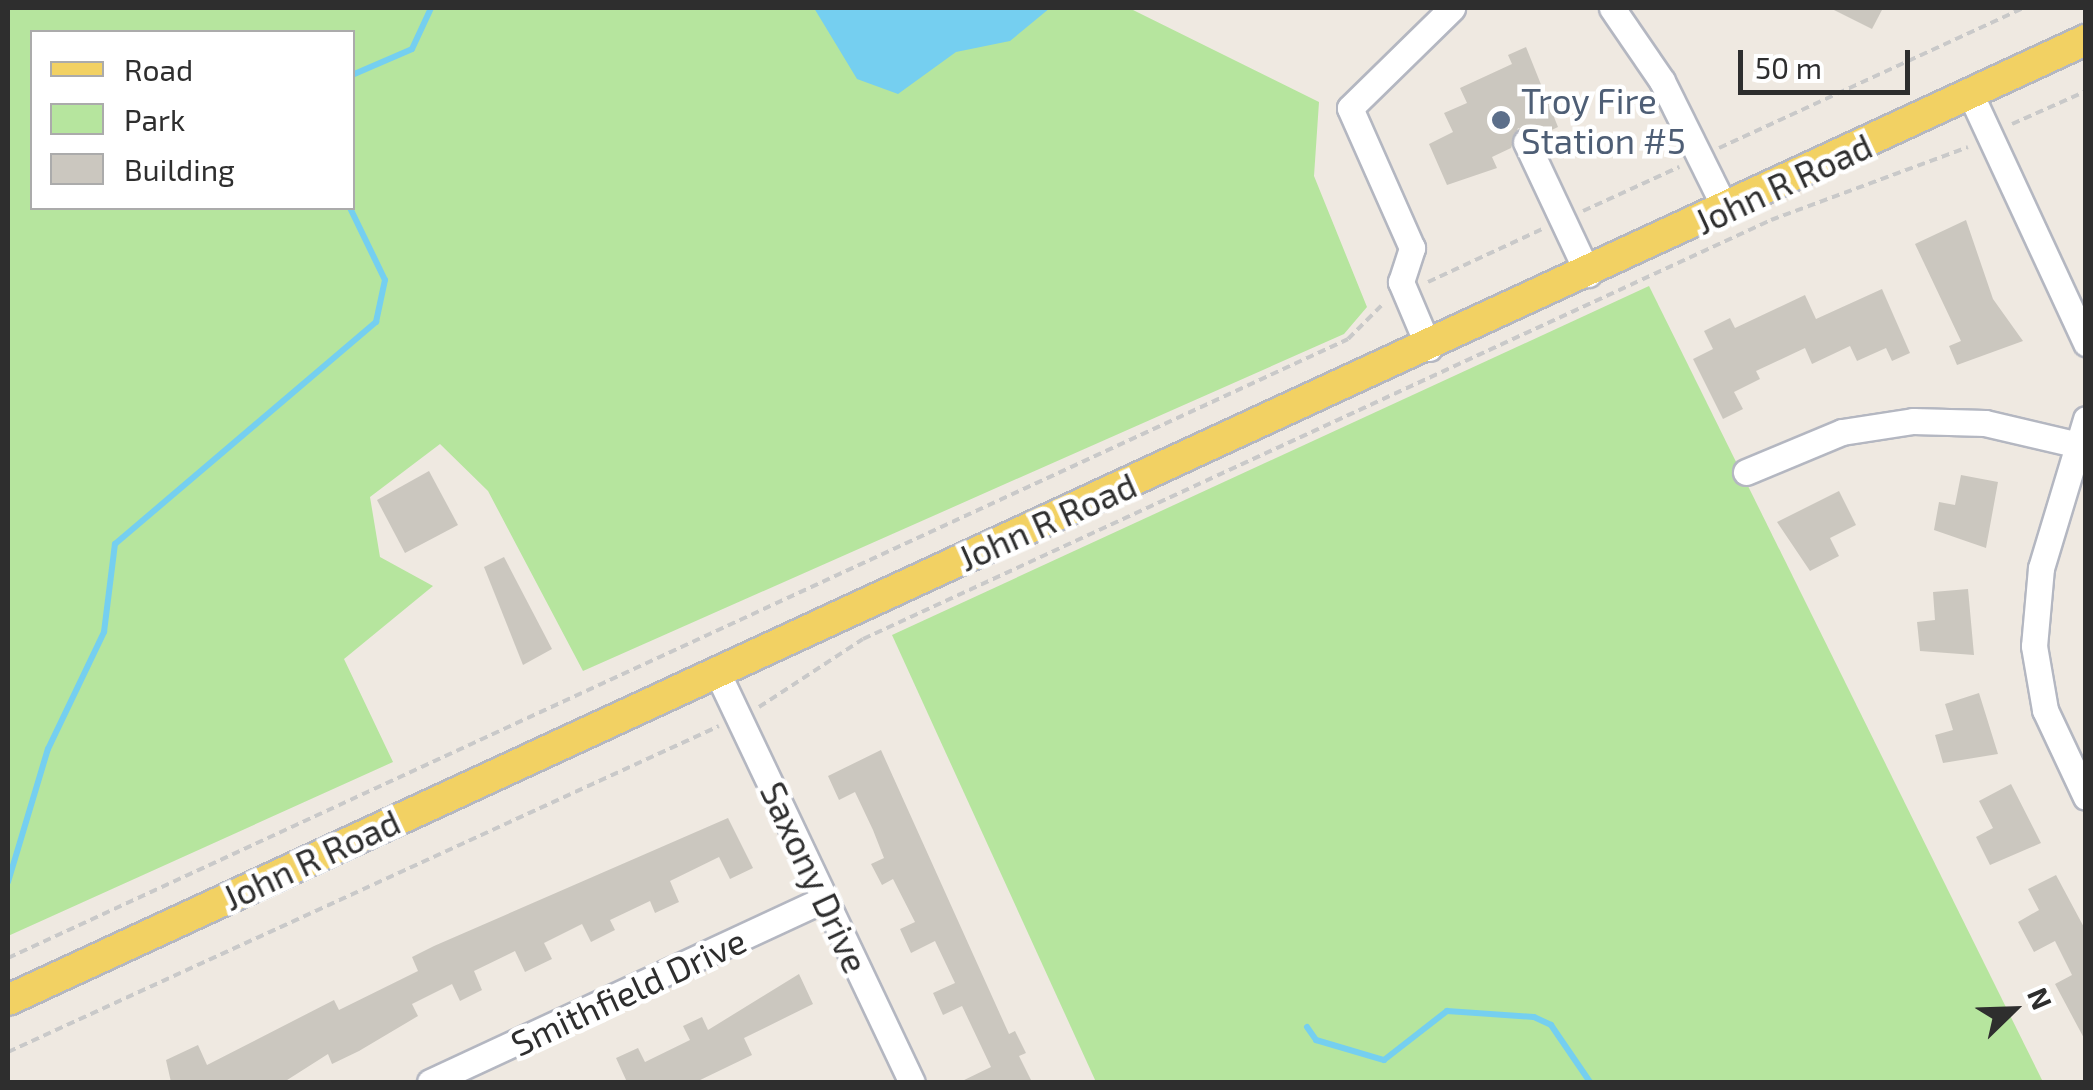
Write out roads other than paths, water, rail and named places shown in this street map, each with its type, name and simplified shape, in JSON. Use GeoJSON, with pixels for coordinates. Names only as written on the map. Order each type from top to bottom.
{"type":"FeatureCollection","features":[{"type":"Feature","properties":{"kind":"main road","name":"John R Road"},"geometry":{"type":"LineString","coordinates":[[8,1000],[1429,348],[2086,40]]}},
{"type":"Feature","properties":{"kind":"street"},"geometry":{"type":"LineString","coordinates":[[1429,348],[1403,293],[1412,248],[1350,108],[1452,8]]}},
{"type":"Feature","properties":{"kind":"street"},"geometry":{"type":"LineString","coordinates":[[1612,8],[1662,81],[1726,210]]}},
{"type":"Feature","properties":{"kind":"street"},"geometry":{"type":"LineString","coordinates":[[1970,93],[2086,343]]}},
{"type":"Feature","properties":{"kind":"street"},"geometry":{"type":"LineString","coordinates":[[1526,142],[1588,274]]}},
{"type":"Feature","properties":{"kind":"street"},"geometry":{"type":"LineString","coordinates":[[1746,472],[1842,432],[1913,421],[1985,422],[2082,432],[2074,499],[2040,568],[2034,646],[2045,710],[2086,797]]}},
{"type":"Feature","properties":{"kind":"street","name":"Saxony Drive"},"geometry":{"type":"LineString","coordinates":[[717,672],[912,1082]]}},
{"type":"Feature","properties":{"kind":"street","name":"Smithfield Drive"},"geometry":{"type":"LineString","coordinates":[[430,1082],[826,899]]}},
{"type":"Feature","properties":{"kind":"water"},"geometry":{"type":"Polygon","coordinates":[[[814,8],[1050,8],[1010,41],[956,52],[898,94],[857,79],[814,8]]]}},
{"type":"Feature","properties":{"kind":"waterway"},"geometry":{"type":"LineString","coordinates":[[355,74],[412,49],[431,8]]}},
{"type":"Feature","properties":{"kind":"waterway"},"geometry":{"type":"LineString","coordinates":[[8,882],[48,749],[104,632],[115,544],[376,322],[385,280],[351,210]]}},
{"type":"Feature","properties":{"kind":"waterway"},"geometry":{"type":"LineString","coordinates":[[1307,1027],[1316,1040],[1384,1060],[1447,1011],[1534,1017],[1551,1025],[1590,1082]]}},
{"type":"Feature","properties":{"kind":"place","name":"Troy Fire Station #5"},"geometry":{"type":"Point","coordinates":[1501,120]}}]}
